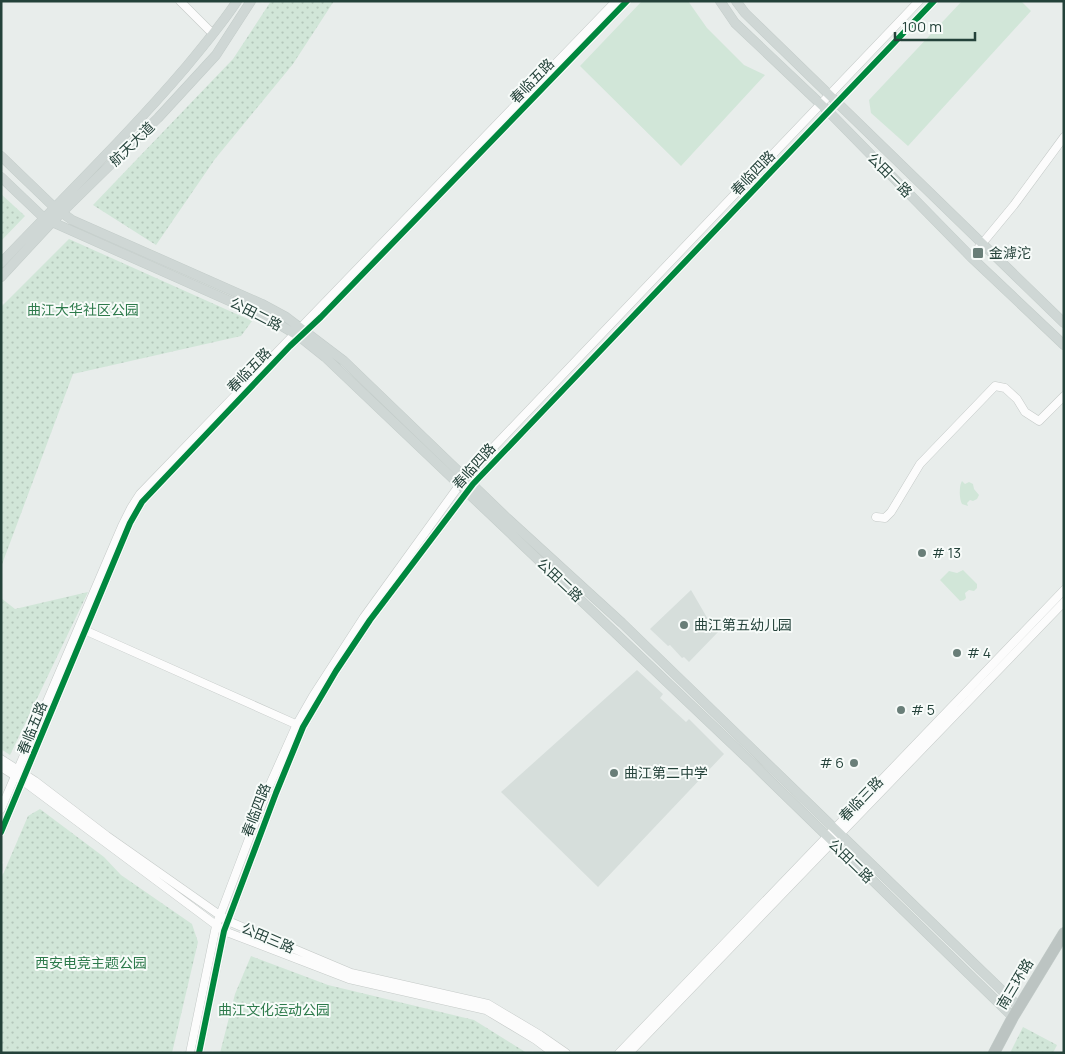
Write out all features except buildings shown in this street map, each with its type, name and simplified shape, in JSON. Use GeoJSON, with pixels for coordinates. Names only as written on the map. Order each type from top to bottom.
{"type":"FeatureCollection","features":[{"type":"Feature","properties":{"kind":"highway","name":"南三环路"},"geometry":{"type":"LineString","coordinates":[[994,1053],[1016,1012],[1064,933]]}},
{"type":"Feature","properties":{"kind":"main road","name":"航天大道"},"geometry":{"type":"LineString","coordinates":[[1,277],[48,220],[54,207],[150,109],[224,21],[237,1]]}},
{"type":"Feature","properties":{"kind":"main road","name":"航天大道"},"geometry":{"type":"LineString","coordinates":[[1,263],[48,220],[61,213],[158,118],[216,55],[251,1]]}},
{"type":"Feature","properties":{"kind":"main road","name":"公田一路"},"geometry":{"type":"LineString","coordinates":[[720,1],[735,23],[829,112],[971,257],[1064,346]]}},
{"type":"Feature","properties":{"kind":"main road","name":"公田一路"},"geometry":{"type":"LineString","coordinates":[[736,1],[745,13],[1064,323]]}},
{"type":"Feature","properties":{"kind":"main road","name":"公田二路"},"geometry":{"type":"LineString","coordinates":[[1,156],[54,207],[72,220],[262,304],[286,317],[737,748],[829,839],[1016,1012]]}},
{"type":"Feature","properties":{"kind":"main road","name":"公田二路"},"geometry":{"type":"LineString","coordinates":[[1,177],[48,220],[300,332],[344,360],[837,830],[1016,1012]]}},
{"type":"Feature","properties":{"kind":"street"},"geometry":{"type":"LineString","coordinates":[[180,1],[209,30]]}},
{"type":"Feature","properties":{"kind":"street","name":"春临五路"},"geometry":{"type":"LineString","coordinates":[[300,332],[616,1]]}},
{"type":"Feature","properties":{"kind":"street","name":"春临五路"},"geometry":{"type":"LineString","coordinates":[[1,832],[24,778],[122,526],[140,494],[627,1]]}},
{"type":"Feature","properties":{"kind":"street","name":"春临四路"},"geometry":{"type":"LineString","coordinates":[[190,1053],[216,926],[267,791],[313,696],[358,625],[466,476],[919,1]]}},
{"type":"Feature","properties":{"kind":"street","name":"春临四路"},"geometry":{"type":"LineString","coordinates":[[199,1053],[224,931],[300,726],[370,620],[473,484],[934,1]]}},
{"type":"Feature","properties":{"kind":"street"},"geometry":{"type":"LineString","coordinates":[[971,257],[1014,205],[1064,137]]}},
{"type":"Feature","properties":{"kind":"street"},"geometry":{"type":"LineString","coordinates":[[876,517],[885,518],[892,512],[920,464],[995,386],[1005,388],[1017,398],[1025,412],[1039,421],[1064,396]]}},
{"type":"Feature","properties":{"kind":"street","name":"春临三路"},"geometry":{"type":"LineString","coordinates":[[629,1053],[1064,590]]}},
{"type":"Feature","properties":{"kind":"street","name":"春临三路"},"geometry":{"type":"LineString","coordinates":[[837,830],[1064,602]]}},
{"type":"Feature","properties":{"kind":"street"},"geometry":{"type":"LineString","coordinates":[[81,629],[300,726]]}},
{"type":"Feature","properties":{"kind":"street","name":"春临五路"},"geometry":{"type":"LineString","coordinates":[[1,808],[81,629]]}},
{"type":"Feature","properties":{"kind":"street","name":"公田三路"},"geometry":{"type":"LineString","coordinates":[[1,759],[16,773]]}},
{"type":"Feature","properties":{"kind":"street","name":"公田三路"},"geometry":{"type":"LineString","coordinates":[[1,767],[24,778],[228,922],[351,973],[488,1004],[566,1053]]}},
{"type":"Feature","properties":{"kind":"street","name":"公田三路"},"geometry":{"type":"LineString","coordinates":[[24,778],[224,931],[349,979],[486,1010],[536,1040],[553,1053]]}},
{"type":"Feature","properties":{"kind":"street","name":"春临三路"},"geometry":{"type":"LineString","coordinates":[[619,1053],[829,839]]}},
{"type":"Feature","properties":{"kind":"shaded area","name":"曲江第五幼儿园"},"geometry":{"type":"Polygon","coordinates":[[[691,590],[709,621],[719,631],[689,662],[650,629],[691,590]]]}},
{"type":"Feature","properties":{"kind":"shaded area","name":"曲江第二中学"},"geometry":{"type":"Polygon","coordinates":[[[637,670],[663,694],[660,698],[686,722],[689,719],[724,754],[598,887],[501,792],[637,670]]]}},
{"type":"Feature","properties":{"kind":"green space"},"geometry":{"type":"Polygon","coordinates":[[[271,1],[334,1],[293,64],[215,159],[156,245],[93,205],[233,59],[271,1]]]}},
{"type":"Feature","properties":{"kind":"green space"},"geometry":{"type":"Polygon","coordinates":[[[642,1],[688,1],[707,28],[744,65],[765,75],[681,166],[580,66],[642,1]]]}},
{"type":"Feature","properties":{"kind":"green space"},"geometry":{"type":"Polygon","coordinates":[[[962,1],[1021,1],[1031,11],[908,146],[871,113],[869,100],[962,1]]]}},
{"type":"Feature","properties":{"kind":"green space"},"geometry":{"type":"Polygon","coordinates":[[[1,194],[25,216],[1,241],[1,194]]]}},
{"type":"Feature","properties":{"kind":"green space","name":"曲江大华社区公园"},"geometry":{"type":"Polygon","coordinates":[[[69,239],[252,321],[241,336],[73,374],[1,567],[1,307],[69,239]]]}},
{"type":"Feature","properties":{"kind":"green space"},"geometry":{"type":"Polygon","coordinates":[[[962,481],[965,484],[969,482],[973,484],[974,489],[979,495],[977,499],[970,500],[967,503],[968,506],[962,504],[960,499],[962,481]]]}},
{"type":"Feature","properties":{"kind":"green space"},"geometry":{"type":"Polygon","coordinates":[[[963,570],[977,584],[977,588],[974,591],[969,590],[965,593],[966,598],[960,601],[940,580],[949,571],[957,573],[963,570]]]}},
{"type":"Feature","properties":{"kind":"green space"},"geometry":{"type":"Polygon","coordinates":[[[88,592],[10,755],[1,749],[1,598],[15,609],[88,592]]]}},
{"type":"Feature","properties":{"kind":"green space","name":"西安电竞主题公园"},"geometry":{"type":"Polygon","coordinates":[[[40,809],[104,857],[121,875],[192,924],[198,942],[172,1053],[1,1053],[1,879],[28,816],[40,809]]]}},
{"type":"Feature","properties":{"kind":"green space","name":"曲江文化运动公园"},"geometry":{"type":"Polygon","coordinates":[[[251,956],[328,985],[474,1020],[527,1053],[220,1053],[235,994],[251,956]]]}},
{"type":"Feature","properties":{"kind":"green space"},"geometry":{"type":"Polygon","coordinates":[[[1023,1027],[1057,1045],[1053,1053],[1010,1053],[1023,1027]]]}},
{"type":"Feature","properties":{"kind":"cycle path"},"geometry":{"type":"LineString","coordinates":[[1,832],[130,523],[142,502],[290,346],[321,317],[627,1]]}},
{"type":"Feature","properties":{"kind":"cycle path"},"geometry":{"type":"LineString","coordinates":[[199,1053],[224,931],[276,793],[303,727],[336,671],[370,620],[473,484],[934,1]]}},
{"type":"Feature","properties":{"kind":"place","name":"金滹沱"},"geometry":{"type":"Point","coordinates":[978,253]}},
{"type":"Feature","properties":{"kind":"place","name":"# 13"},"geometry":{"type":"Point","coordinates":[922,553]}},
{"type":"Feature","properties":{"kind":"place","name":"曲江第五幼儿园"},"geometry":{"type":"Point","coordinates":[684,625]}},
{"type":"Feature","properties":{"kind":"place","name":"# 4"},"geometry":{"type":"Point","coordinates":[957,653]}},
{"type":"Feature","properties":{"kind":"place","name":"# 5"},"geometry":{"type":"Point","coordinates":[901,710]}},
{"type":"Feature","properties":{"kind":"place","name":"# 6"},"geometry":{"type":"Point","coordinates":[854,763]}},
{"type":"Feature","properties":{"kind":"place","name":"曲江第二中学"},"geometry":{"type":"Point","coordinates":[614,773]}}]}
